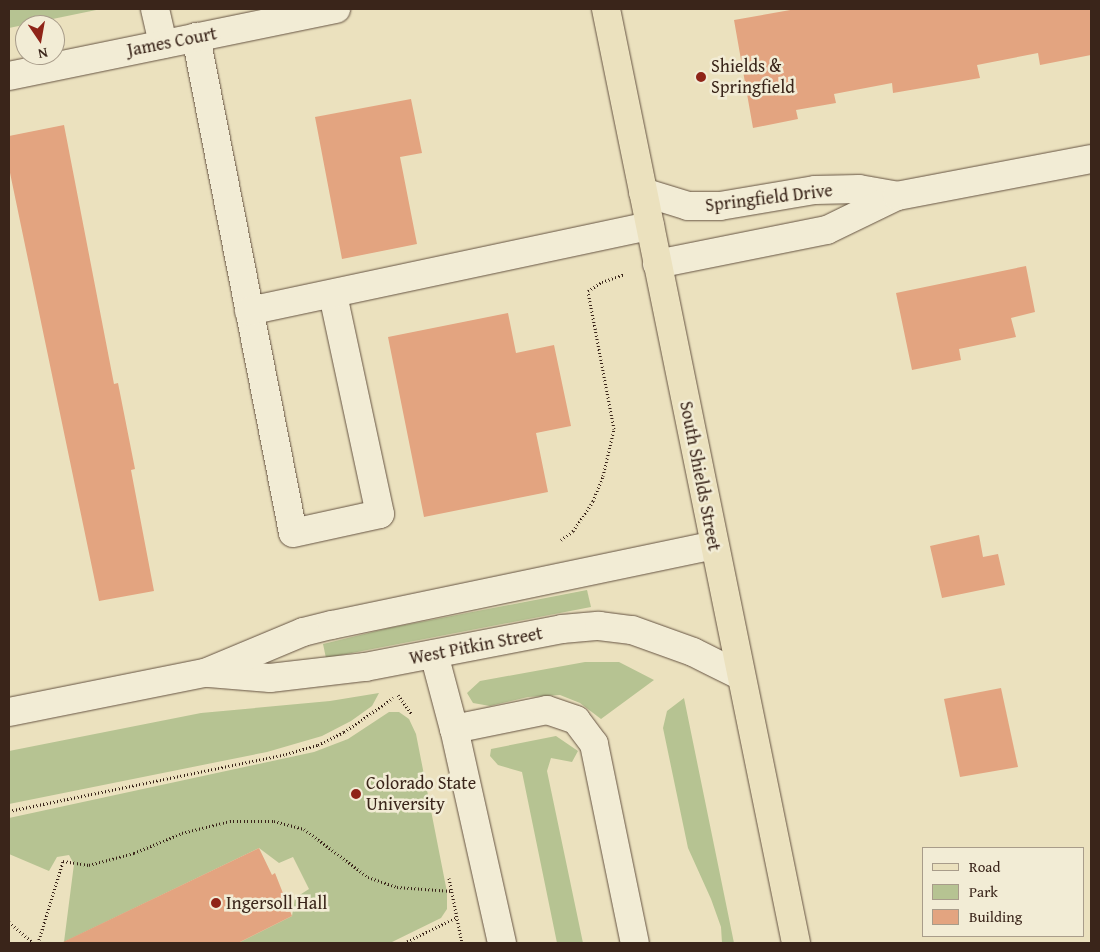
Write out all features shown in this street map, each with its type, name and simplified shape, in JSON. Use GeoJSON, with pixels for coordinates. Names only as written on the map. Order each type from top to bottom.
{"type":"FeatureCollection","features":[{"type":"Feature","properties":{"kind":"main road","name":"South Shields Street"},"geometry":{"type":"LineString","coordinates":[[606,9],[739,675],[796,943]]}},
{"type":"Feature","properties":{"kind":"street"},"geometry":{"type":"LineString","coordinates":[[156,9],[163,44]]}},
{"type":"Feature","properties":{"kind":"street","name":"James Court"},"geometry":{"type":"LineString","coordinates":[[9,76],[336,9]]}},
{"type":"Feature","properties":{"kind":"street"},"geometry":{"type":"LineString","coordinates":[[196,37],[293,533],[380,514],[333,294]]}},
{"type":"Feature","properties":{"kind":"street","name":"Springfield Drive"},"geometry":{"type":"LineString","coordinates":[[657,264],[828,230],[897,196],[1091,159]]}},
{"type":"Feature","properties":{"kind":"street","name":"Springfield Drive"},"geometry":{"type":"LineString","coordinates":[[643,192],[688,206],[720,206],[815,190],[860,189],[897,196]]}},
{"type":"Feature","properties":{"kind":"street"},"geometry":{"type":"LineString","coordinates":[[249,311],[650,226]]}},
{"type":"Feature","properties":{"kind":"street","name":"West Pitkin Street"},"geometry":{"type":"LineString","coordinates":[[9,712],[205,673],[303,632],[332,625],[714,545]]}},
{"type":"Feature","properties":{"kind":"street","name":"West Pitkin Street"},"geometry":{"type":"LineString","coordinates":[[205,673],[270,678],[434,654],[562,629],[599,626],[632,630],[693,652],[739,675]]}},
{"type":"Feature","properties":{"kind":"street"},"geometry":{"type":"LineString","coordinates":[[434,654],[454,729],[502,943]]}},
{"type":"Feature","properties":{"kind":"street"},"geometry":{"type":"LineString","coordinates":[[454,729],[547,710],[576,720],[594,744],[635,943]]}},
{"type":"Feature","properties":{"kind":"path"},"geometry":{"type":"LineString","coordinates":[[554,546],[573,531],[593,501],[603,476],[614,428],[588,291],[602,282],[657,264]]}},
{"type":"Feature","properties":{"kind":"path"},"geometry":{"type":"LineString","coordinates":[[9,811],[286,754],[318,745],[344,732],[397,695]]}},
{"type":"Feature","properties":{"kind":"path"},"geometry":{"type":"LineString","coordinates":[[38,943],[63,860],[89,865],[134,853],[182,833],[230,821],[274,821],[304,829],[368,877],[397,887],[452,891]]}},
{"type":"Feature","properties":{"kind":"path"},"geometry":{"type":"LineString","coordinates":[[404,943],[457,917]]}},
{"type":"Feature","properties":{"kind":"path"},"geometry":{"type":"LineString","coordinates":[[9,922],[33,943]]}},
{"type":"Feature","properties":{"kind":"green space"},"geometry":{"type":"Polygon","coordinates":[[[9,9],[101,9],[65,16],[15,15],[15,27],[9,28],[9,9]]]}},
{"type":"Feature","properties":{"kind":"green space"},"geometry":{"type":"Polygon","coordinates":[[[587,590],[591,607],[326,658],[323,644],[389,628],[587,590]]]}},
{"type":"Feature","properties":{"kind":"green space"},"geometry":{"type":"Polygon","coordinates":[[[585,662],[619,662],[654,680],[601,719],[580,703],[560,695],[528,697],[490,706],[473,703],[467,693],[480,681],[585,662]]]}},
{"type":"Feature","properties":{"kind":"green space"},"geometry":{"type":"Polygon","coordinates":[[[379,693],[372,706],[351,721],[322,736],[267,752],[9,804],[9,751],[201,713],[330,701],[379,693]]]}},
{"type":"Feature","properties":{"kind":"green space"},"geometry":{"type":"Polygon","coordinates":[[[684,698],[734,943],[722,943],[721,927],[711,899],[688,848],[663,728],[667,711],[684,698]]]}},
{"type":"Feature","properties":{"kind":"green space"},"geometry":{"type":"Polygon","coordinates":[[[389,712],[399,712],[409,719],[416,734],[447,892],[447,909],[441,918],[390,943],[238,943],[292,916],[295,898],[309,889],[293,857],[279,863],[259,848],[64,942],[74,864],[69,855],[57,857],[49,871],[9,854],[9,818],[314,752],[348,739],[389,712]]]}},
{"type":"Feature","properties":{"kind":"green space"},"geometry":{"type":"Polygon","coordinates":[[[556,736],[578,751],[572,762],[551,758],[547,771],[583,943],[557,943],[522,772],[498,765],[490,756],[491,749],[556,736]]]}},
{"type":"Feature","properties":{"kind":"building"},"geometry":{"type":"Polygon","coordinates":[[[796,9],[1091,9],[1091,55],[1040,65],[1038,53],[977,65],[980,78],[893,93],[892,83],[834,94],[836,103],[796,110],[798,119],[753,128],[734,20],[796,9]]]}},
{"type":"Feature","properties":{"kind":"building"},"geometry":{"type":"Polygon","coordinates":[[[411,99],[422,153],[400,157],[417,244],[342,259],[315,117],[411,99]]]}},
{"type":"Feature","properties":{"kind":"building"},"geometry":{"type":"Polygon","coordinates":[[[64,125],[114,384],[118,383],[135,469],[131,470],[154,591],[99,601],[9,168],[9,136],[64,125]]]}},
{"type":"Feature","properties":{"kind":"building"},"geometry":{"type":"Polygon","coordinates":[[[1026,266],[1035,312],[1011,318],[1016,337],[959,349],[961,360],[912,370],[896,293],[1026,266]]]}},
{"type":"Feature","properties":{"kind":"building"},"geometry":{"type":"Polygon","coordinates":[[[508,313],[516,353],[554,345],[571,426],[536,433],[548,492],[424,517],[388,337],[508,313]]]}},
{"type":"Feature","properties":{"kind":"building"},"geometry":{"type":"Polygon","coordinates":[[[979,535],[983,557],[998,554],[1005,585],[942,598],[930,546],[979,535]]]}},
{"type":"Feature","properties":{"kind":"building"},"geometry":{"type":"Polygon","coordinates":[[[1001,688],[1018,767],[960,777],[944,699],[1001,688]]]}},
{"type":"Feature","properties":{"kind":"building","name":"Ingersoll Hall"},"geometry":{"type":"Polygon","coordinates":[[[259,848],[272,875],[275,873],[292,916],[238,943],[61,943],[259,848]]]}},
{"type":"Feature","properties":{"kind":"place","name":"Shields & Springfield"},"geometry":{"type":"Point","coordinates":[701,77]}},
{"type":"Feature","properties":{"kind":"place","name":"Colorado State University"},"geometry":{"type":"Point","coordinates":[356,794]}},
{"type":"Feature","properties":{"kind":"place","name":"Ingersoll Hall"},"geometry":{"type":"Point","coordinates":[216,903]}}]}
